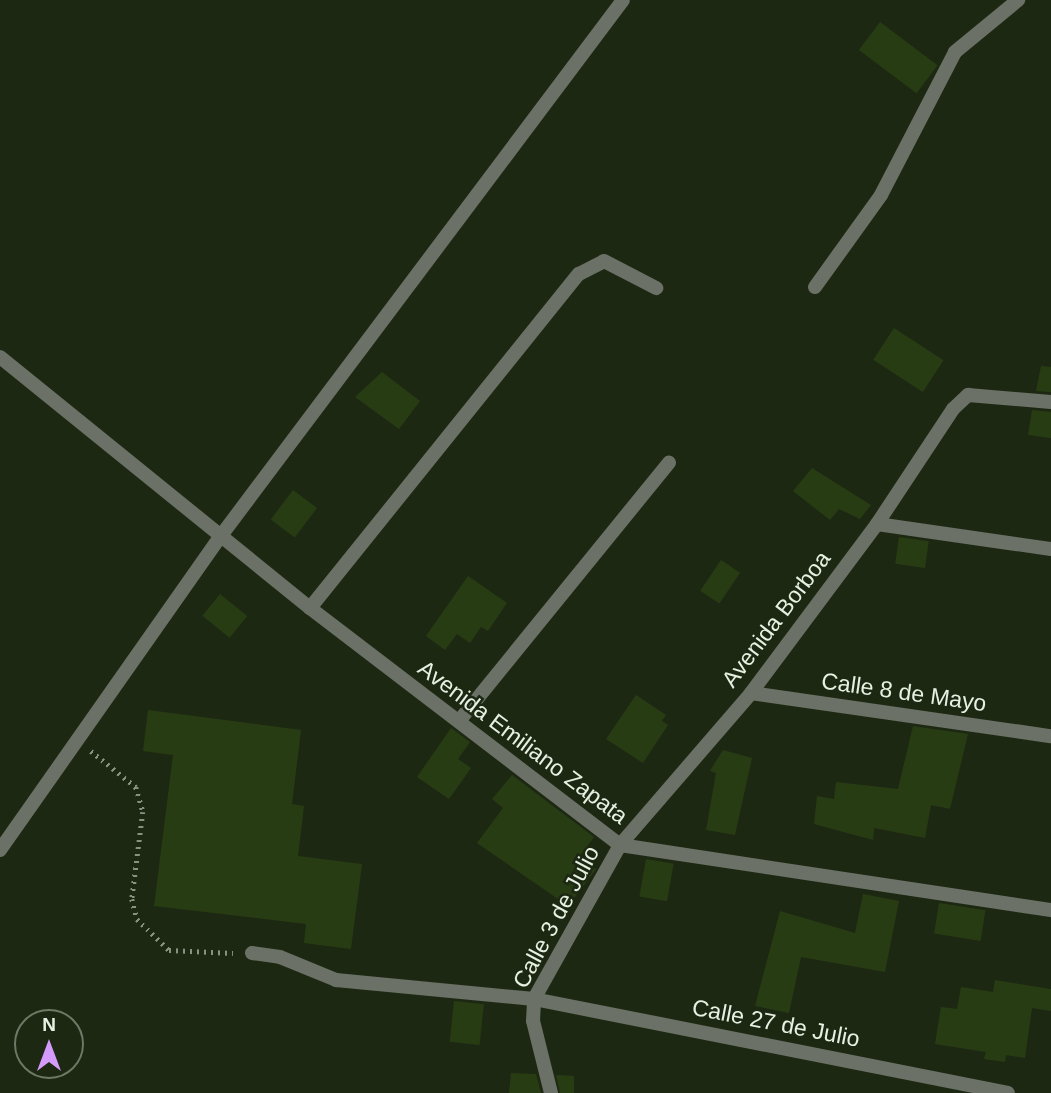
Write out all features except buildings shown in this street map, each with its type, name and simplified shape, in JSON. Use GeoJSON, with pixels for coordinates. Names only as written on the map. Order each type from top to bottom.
{"type":"FeatureCollection","features":[{"type":"Feature","properties":{"kind":"street"},"geometry":{"type":"LineString","coordinates":[[0,850],[223,533],[623,0]]}},
{"type":"Feature","properties":{"kind":"street"},"geometry":{"type":"LineString","coordinates":[[815,287],[881,195],[955,52],[1018,0]]}},
{"type":"Feature","properties":{"kind":"street"},"geometry":{"type":"LineString","coordinates":[[310,608],[579,274],[604,261],[656,288]]}},
{"type":"Feature","properties":{"kind":"street","name":"Avenida Emiliano Zapata"},"geometry":{"type":"LineString","coordinates":[[0,357],[223,533],[310,608],[620,845],[1051,910]]}},
{"type":"Feature","properties":{"kind":"street","name":"Avenida Borboa"},"geometry":{"type":"LineString","coordinates":[[620,845],[751,693],[877,524],[953,409],[968,396],[1051,402]]}},
{"type":"Feature","properties":{"kind":"street"},"geometry":{"type":"LineString","coordinates":[[459,721],[669,463]]}},
{"type":"Feature","properties":{"kind":"street"},"geometry":{"type":"LineString","coordinates":[[877,524],[1051,549]]}},
{"type":"Feature","properties":{"kind":"street","name":"Calle 8 de Mayo"},"geometry":{"type":"LineString","coordinates":[[751,693],[1051,736]]}},
{"type":"Feature","properties":{"kind":"street","name":"Calle 3 de Julio"},"geometry":{"type":"LineString","coordinates":[[551,1093],[533,1021],[534,999],[620,845]]}},
{"type":"Feature","properties":{"kind":"street","name":"Calle 27 de Julio"},"geometry":{"type":"LineString","coordinates":[[252,953],[281,957],[336,980],[534,999],[1008,1093]]}},
{"type":"Feature","properties":{"kind":"path"},"geometry":{"type":"LineString","coordinates":[[75,745],[112,761],[136,787],[143,812],[132,899],[152,938],[169,950],[252,953]]}}]}
